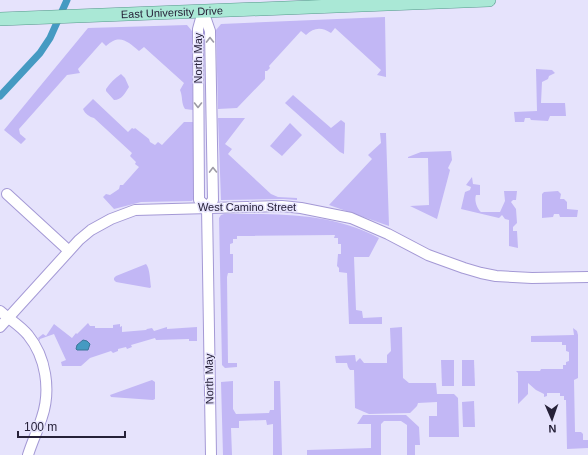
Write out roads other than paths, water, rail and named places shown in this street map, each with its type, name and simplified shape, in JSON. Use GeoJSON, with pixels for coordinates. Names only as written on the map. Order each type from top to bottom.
{"type":"FeatureCollection","features":[{"type":"Feature","properties":{"kind":"main road","name":"East University Drive"},"geometry":{"type":"LineString","coordinates":[[0,19],[490,0]]}},
{"type":"Feature","properties":{"kind":"street","name":"North May"},"geometry":{"type":"LineString","coordinates":[[203,11],[210,31],[213,200],[207,207],[211,455]]}},
{"type":"Feature","properties":{"kind":"street"},"geometry":{"type":"LineString","coordinates":[[7,194],[68,250]]}},
{"type":"Feature","properties":{"kind":"street","name":"West Camino Street"},"geometry":{"type":"LineString","coordinates":[[0,326],[68,250],[91,230],[111,218],[135,210],[282,206],[302,208],[351,218],[388,234],[435,258],[481,273],[513,277],[588,277]]}},
{"type":"Feature","properties":{"kind":"street"},"geometry":{"type":"LineString","coordinates":[[0,311],[28,334],[38,350],[44,368],[47,384],[43,416],[28,455]]}},
{"type":"Feature","properties":{"kind":"water"},"geometry":{"type":"Polygon","coordinates":[[[83,340],[90,344],[88,350],[77,350],[77,345],[83,340]]]}},
{"type":"Feature","properties":{"kind":"waterway"},"geometry":{"type":"LineString","coordinates":[[0,96],[40,53],[50,38],[67,0]]}}]}
